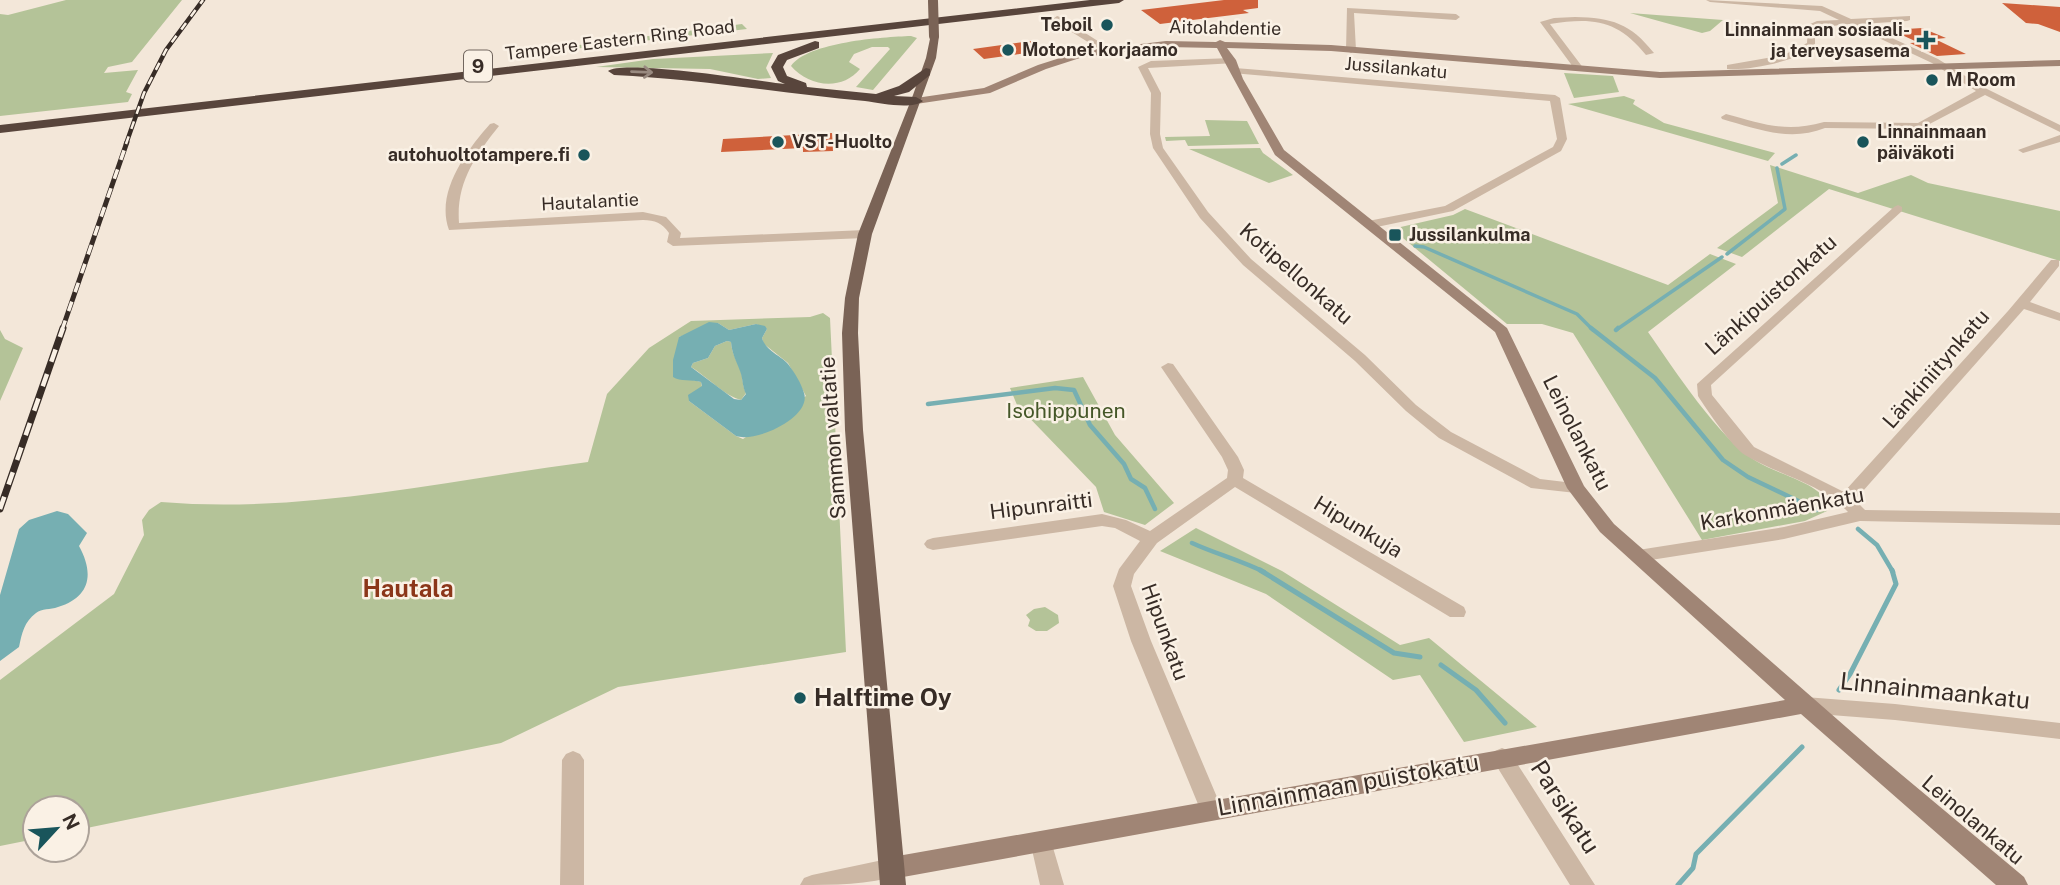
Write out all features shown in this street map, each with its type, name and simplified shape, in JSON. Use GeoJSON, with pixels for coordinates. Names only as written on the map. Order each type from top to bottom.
{"type":"FeatureCollection","features":[{"type":"Feature","properties":{"kind":"highway"},"geometry":{"type":"LineString","coordinates":[[956,9],[1007,0]]}},
{"type":"Feature","properties":{"kind":"highway","name":"Tampere Eastern Ring Road"},"geometry":{"type":"LineString","coordinates":[[0,120],[1052,0]]}},
{"type":"Feature","properties":{"kind":"highway","name":"Tampere Eastern Ring Road"},"geometry":{"type":"LineString","coordinates":[[0,129],[936,29],[1119,0]]}},
{"type":"Feature","properties":{"kind":"highway"},"geometry":{"type":"LineString","coordinates":[[921,88],[882,94],[797,85],[782,78],[777,67],[782,58],[808,47],[936,29]]}},
{"type":"Feature","properties":{"kind":"highway"},"geometry":{"type":"LineString","coordinates":[[427,82],[554,72],[630,71],[713,78],[829,96],[921,88]]}},
{"type":"Feature","properties":{"kind":"highway"},"geometry":{"type":"LineString","coordinates":[[882,94],[921,88]]}},
{"type":"Feature","properties":{"kind":"main road","name":"Sammon valtatie"},"geometry":{"type":"LineString","coordinates":[[893,877],[850,377],[852,298],[865,234],[921,88],[936,29],[933,1]]}},
{"type":"Feature","properties":{"kind":"main road","name":"Aitolahdentie"},"geometry":{"type":"LineString","coordinates":[[921,88],[961,91],[995,81],[1052,57],[1104,48],[1156,44],[1229,53],[1331,48],[1668,75],[2060,66]]}},
{"type":"Feature","properties":{"kind":"main road","name":"Aitolahdentie"},"geometry":{"type":"LineString","coordinates":[[921,88],[986,91],[1042,66],[1104,48]]}},
{"type":"Feature","properties":{"kind":"main road","name":"Leinolankatu"},"geometry":{"type":"LineString","coordinates":[[1229,53],[1273,146],[1483,312],[1502,331],[1576,488],[1596,516],[1805,705],[2015,885]]}},
{"type":"Feature","properties":{"kind":"main road","name":"Linnainmaan puistokatu"},"geometry":{"type":"LineString","coordinates":[[893,877],[1041,841],[1805,705]]}},
{"type":"Feature","properties":{"kind":"street"},"geometry":{"type":"LineString","coordinates":[[1710,0],[1822,9],[2060,129]]}},
{"type":"Feature","properties":{"kind":"street"},"geometry":{"type":"LineString","coordinates":[[1352,50],[1350,10],[1456,17]]}},
{"type":"Feature","properties":{"kind":"street"},"geometry":{"type":"LineString","coordinates":[[1730,67],[1777,59],[1806,50],[1811,43],[1811,27],[1817,23],[1907,18]]}},
{"type":"Feature","properties":{"kind":"street"},"geometry":{"type":"LineString","coordinates":[[1057,19],[1104,48]]}},
{"type":"Feature","properties":{"kind":"street"},"geometry":{"type":"LineString","coordinates":[[1578,69],[1544,22],[1587,21],[1622,28],[1630,32],[1649,53]]}},
{"type":"Feature","properties":{"kind":"street","name":"Jussilankatu"},"geometry":{"type":"LineString","coordinates":[[1229,53],[1555,98],[1562,139],[1557,149],[1449,209],[1372,224]]}},
{"type":"Feature","properties":{"kind":"street","name":"Kotipellonkatu"},"geometry":{"type":"LineString","coordinates":[[1229,53],[1143,67],[1156,93],[1158,148],[1204,215],[1247,262],[1360,358],[1411,408],[1446,435],[1537,484],[1576,488]]}},
{"type":"Feature","properties":{"kind":"street"},"geometry":{"type":"LineString","coordinates":[[1726,117],[1762,126],[1920,126],[1983,91]]}},
{"type":"Feature","properties":{"kind":"street","name":"Hautalantie"},"geometry":{"type":"LineString","coordinates":[[494,126],[463,164],[453,198],[453,227],[643,216],[660,218],[670,223],[675,233],[673,242],[865,234]]}},
{"type":"Feature","properties":{"kind":"street"},"geometry":{"type":"LineString","coordinates":[[2023,150],[2060,138]]}},
{"type":"Feature","properties":{"kind":"street","name":"Länkipuistonkatu"},"geometry":{"type":"LineString","coordinates":[[1860,515],[1846,500],[1748,450],[1705,396],[1704,384],[1898,209]]}},
{"type":"Feature","properties":{"kind":"street","name":"Länkiniitynkatu"},"geometry":{"type":"LineString","coordinates":[[1846,500],[2055,263]]}},
{"type":"Feature","properties":{"kind":"street"},"geometry":{"type":"LineString","coordinates":[[2021,304],[2060,317]]}},
{"type":"Feature","properties":{"kind":"street"},"geometry":{"type":"LineString","coordinates":[[1168,367],[1230,457],[1236,470],[1235,480]]}},
{"type":"Feature","properties":{"kind":"street","name":"Hipunkatu"},"geometry":{"type":"LineString","coordinates":[[1211,809],[1141,641],[1122,586],[1125,573],[1151,540],[1235,480]]}},
{"type":"Feature","properties":{"kind":"street","name":"Hipunkuja"},"geometry":{"type":"LineString","coordinates":[[1235,480],[1457,612]]}},
{"type":"Feature","properties":{"kind":"street","name":"Karkonmäenkatu"},"geometry":{"type":"LineString","coordinates":[[1638,556],[1784,533],[1860,515],[2060,519]]}},
{"type":"Feature","properties":{"kind":"street","name":"Hipunraitti"},"geometry":{"type":"LineString","coordinates":[[933,544],[1102,520],[1120,524],[1151,540]]}},
{"type":"Feature","properties":{"kind":"street","name":"Linnainmaankatu"},"geometry":{"type":"LineString","coordinates":[[1805,705],[2060,730]]}},
{"type":"Feature","properties":{"kind":"street","name":"Parsikatu"},"geometry":{"type":"LineString","coordinates":[[1502,757],[1583,885]]}},
{"type":"Feature","properties":{"kind":"street"},"geometry":{"type":"LineString","coordinates":[[572,885],[573,760]]}},
{"type":"Feature","properties":{"kind":"street"},"geometry":{"type":"LineString","coordinates":[[1041,841],[1052,885]]}},
{"type":"Feature","properties":{"kind":"street"},"geometry":{"type":"LineString","coordinates":[[811,885],[893,877]]}},
{"type":"Feature","properties":{"kind":"green space"},"geometry":{"type":"Polygon","coordinates":[[[66,0],[182,0],[132,62],[108,67],[104,73],[138,70],[126,92],[132,94],[128,102],[0,116],[0,14],[8,15],[66,0]]]}},
{"type":"Feature","properties":{"kind":"green space"},"geometry":{"type":"Polygon","coordinates":[[[1630,13],[1723,20],[1710,31],[1702,33],[1630,13]]]}},
{"type":"Feature","properties":{"kind":"green space"},"geometry":{"type":"Polygon","coordinates":[[[742,24],[747,29],[556,51],[556,48],[742,24]]]}},
{"type":"Feature","properties":{"kind":"green space"},"geometry":{"type":"Polygon","coordinates":[[[911,36],[917,38],[873,90],[856,87],[890,49],[888,47],[872,47],[854,54],[849,62],[860,69],[853,76],[835,83],[816,82],[798,73],[791,66],[813,51],[829,46],[911,36]]]}},
{"type":"Feature","properties":{"kind":"green space"},"geometry":{"type":"Polygon","coordinates":[[[773,53],[766,68],[771,78],[758,79],[710,69],[596,67],[653,59],[773,53]]]}},
{"type":"Feature","properties":{"kind":"green space"},"geometry":{"type":"Polygon","coordinates":[[[1564,73],[1613,76],[1619,92],[1574,98],[1564,73]]]}},
{"type":"Feature","properties":{"kind":"green space"},"geometry":{"type":"Polygon","coordinates":[[[1624,96],[1635,100],[1633,104],[1664,123],[1775,153],[1768,161],[1568,104],[1624,96]]]}},
{"type":"Feature","properties":{"kind":"green space"},"geometry":{"type":"Polygon","coordinates":[[[1205,120],[1247,121],[1259,144],[1188,146],[1185,140],[1166,141],[1165,137],[1210,136],[1205,120]]]}},
{"type":"Feature","properties":{"kind":"green space"},"geometry":{"type":"Polygon","coordinates":[[[1260,148],[1293,175],[1269,183],[1189,149],[1260,148]]]}},
{"type":"Feature","properties":{"kind":"green space"},"geometry":{"type":"Polygon","coordinates":[[[1770,165],[1858,193],[1911,175],[1928,183],[2060,211],[2060,261],[1829,189],[1742,257],[1717,248],[1778,203],[1770,165]]]}},
{"type":"Feature","properties":{"kind":"green space"},"geometry":{"type":"Polygon","coordinates":[[[1465,209],[1668,285],[1710,254],[1736,264],[1648,332],[1698,402],[1727,437],[1756,461],[1816,490],[1830,505],[1827,511],[1805,521],[1702,540],[1573,333],[1542,324],[1507,324],[1392,229],[1453,215],[1465,209]]]}},
{"type":"Feature","properties":{"kind":"green space"},"geometry":{"type":"Polygon","coordinates":[[[823,313],[830,318],[846,652],[618,687],[501,743],[91,827],[91,794],[21,794],[21,842],[0,846],[0,680],[114,594],[144,535],[142,520],[149,510],[161,502],[215,504],[322,499],[588,462],[607,394],[649,348],[691,321],[810,317],[823,313]],[[718,323],[679,337],[693,380],[701,382],[702,387],[689,401],[743,439],[806,396],[788,363],[764,344],[762,338],[767,329],[756,324],[729,330],[718,323]]]}},
{"type":"Feature","properties":{"kind":"green space"},"geometry":{"type":"Polygon","coordinates":[[[0,330],[5,339],[23,348],[0,401],[0,330]]]}},
{"type":"Feature","properties":{"kind":"green space"},"geometry":{"type":"Polygon","coordinates":[[[731,342],[746,393],[741,400],[722,390],[691,367],[693,363],[708,358],[715,346],[731,342]]]}},
{"type":"Feature","properties":{"kind":"green space","name":"Isohippunen"},"geometry":{"type":"Polygon","coordinates":[[[1083,377],[1115,435],[1174,503],[1145,525],[1104,512],[1096,487],[1017,405],[1010,388],[1083,377]]]}},
{"type":"Feature","properties":{"kind":"green space"},"geometry":{"type":"Polygon","coordinates":[[[1196,528],[1282,571],[1400,645],[1429,638],[1537,727],[1464,742],[1420,675],[1393,680],[1266,594],[1160,551],[1196,528]]]}},
{"type":"Feature","properties":{"kind":"green space"},"geometry":{"type":"Polygon","coordinates":[[[1045,607],[1058,615],[1059,623],[1047,631],[1036,631],[1028,626],[1030,620],[1026,615],[1034,609],[1045,607]]]}},
{"type":"Feature","properties":{"kind":"water"},"geometry":{"type":"Polygon","coordinates":[[[709,322],[718,323],[729,330],[756,324],[765,326],[767,329],[762,338],[764,342],[788,364],[804,393],[800,411],[768,432],[756,436],[736,436],[689,401],[688,395],[702,386],[701,382],[673,377],[673,360],[679,337],[709,322]],[[731,342],[715,346],[708,358],[693,363],[691,367],[734,399],[741,400],[746,394],[731,342]]]}},
{"type":"Feature","properties":{"kind":"water"},"geometry":{"type":"Polygon","coordinates":[[[57,511],[68,514],[87,533],[79,546],[87,566],[86,583],[83,590],[69,603],[41,610],[32,616],[24,628],[19,647],[0,661],[0,595],[19,529],[29,520],[57,511]]]}},
{"type":"Feature","properties":{"kind":"building"},"geometry":{"type":"Polygon","coordinates":[[[1224,0],[1258,0],[1258,8],[1243,10],[1249,13],[1160,24],[1141,10],[1224,0]]]}},
{"type":"Feature","properties":{"kind":"building"},"geometry":{"type":"Polygon","coordinates":[[[2002,3],[2060,7],[2060,32],[2038,24],[2026,23],[2002,3]]]}},
{"type":"Feature","properties":{"kind":"building"},"geometry":{"type":"Polygon","coordinates":[[[1922,28],[1946,38],[1915,41],[1891,30],[1922,28]]]}},
{"type":"Feature","properties":{"kind":"building","name":"Motonet korjaamo"},"geometry":{"type":"Polygon","coordinates":[[[1031,41],[1042,51],[984,59],[973,49],[1031,41]]]}},
{"type":"Feature","properties":{"kind":"building"},"geometry":{"type":"Polygon","coordinates":[[[1939,41],[1966,54],[1937,56],[1910,43],[1939,41]]]}},
{"type":"Feature","properties":{"kind":"building","name":"VST-Huolto"},"geometry":{"type":"Polygon","coordinates":[[[832,133],[833,151],[803,152],[803,148],[721,152],[723,139],[832,133]]]}},
{"type":"Feature","properties":{"kind":"waterway"},"geometry":{"type":"LineString","coordinates":[[1782,164],[1796,155]]}},
{"type":"Feature","properties":{"kind":"waterway"},"geometry":{"type":"LineString","coordinates":[[1727,254],[1785,209],[1777,168]]}},
{"type":"Feature","properties":{"kind":"waterway"},"geometry":{"type":"LineString","coordinates":[[1415,246],[1424,247],[1577,314],[1591,328]]}},
{"type":"Feature","properties":{"kind":"waterway"},"geometry":{"type":"LineString","coordinates":[[1618,328],[1616,330],[1722,257]]}},
{"type":"Feature","properties":{"kind":"waterway"},"geometry":{"type":"LineString","coordinates":[[1591,328],[1655,378],[1723,460],[1748,477],[1817,510]]}},
{"type":"Feature","properties":{"kind":"waterway"},"geometry":{"type":"LineString","coordinates":[[928,404],[1055,388],[1074,390],[1090,425],[1124,464],[1131,479],[1145,488],[1155,509]]}},
{"type":"Feature","properties":{"kind":"waterway"},"geometry":{"type":"LineString","coordinates":[[1858,529],[1877,545],[1892,571]]}},
{"type":"Feature","properties":{"kind":"waterway"},"geometry":{"type":"LineString","coordinates":[[1192,543],[1261,571]]}},
{"type":"Feature","properties":{"kind":"waterway"},"geometry":{"type":"LineString","coordinates":[[1261,571],[1394,653],[1420,657]]}},
{"type":"Feature","properties":{"kind":"waterway"},"geometry":{"type":"LineString","coordinates":[[1839,690],[1850,674],[1896,584],[1892,571]]}},
{"type":"Feature","properties":{"kind":"waterway"},"geometry":{"type":"LineString","coordinates":[[1441,665],[1476,690],[1505,723]]}},
{"type":"Feature","properties":{"kind":"waterway"},"geometry":{"type":"LineString","coordinates":[[1678,885],[1693,868],[1696,854],[1802,747]]}},
{"type":"Feature","properties":{"kind":"railway"},"geometry":{"type":"LineString","coordinates":[[126,144],[144,93],[166,50],[203,0]]}},
{"type":"Feature","properties":{"kind":"railway"},"geometry":{"type":"LineString","coordinates":[[62,330],[127,142]]}},
{"type":"Feature","properties":{"kind":"railway"},"geometry":{"type":"LineString","coordinates":[[0,509],[63,328]]}},
{"type":"Feature","properties":{"kind":"place","name":"Teboil"},"geometry":{"type":"Point","coordinates":[1107,25]}},
{"type":"Feature","properties":{"kind":"place","name":"Linnainmaan sosiaali- ja terveysasema"},"geometry":{"type":"Point","coordinates":[1926,40]}},
{"type":"Feature","properties":{"kind":"place","name":"Motonet korjaamo"},"geometry":{"type":"Point","coordinates":[1008,50]}},
{"type":"Feature","properties":{"kind":"place","name":"M Room"},"geometry":{"type":"Point","coordinates":[1932,80]}},
{"type":"Feature","properties":{"kind":"place","name":"VST-Huolto"},"geometry":{"type":"Point","coordinates":[778,142]}},
{"type":"Feature","properties":{"kind":"place","name":"Linnainmaan päiväkoti"},"geometry":{"type":"Point","coordinates":[1863,142]}},
{"type":"Feature","properties":{"kind":"place","name":"autohuoltotampere.fi"},"geometry":{"type":"Point","coordinates":[584,155]}},
{"type":"Feature","properties":{"kind":"place","name":"Jussilankulma"},"geometry":{"type":"Point","coordinates":[1395,235]}},
{"type":"Feature","properties":{"kind":"place","name":"Halftime Oy"},"geometry":{"type":"Point","coordinates":[800,698]}},
{"type":"Feature","properties":{"kind":"district","name":"Hautala"},"geometry":{"type":"Point","coordinates":[408,589]}}]}
